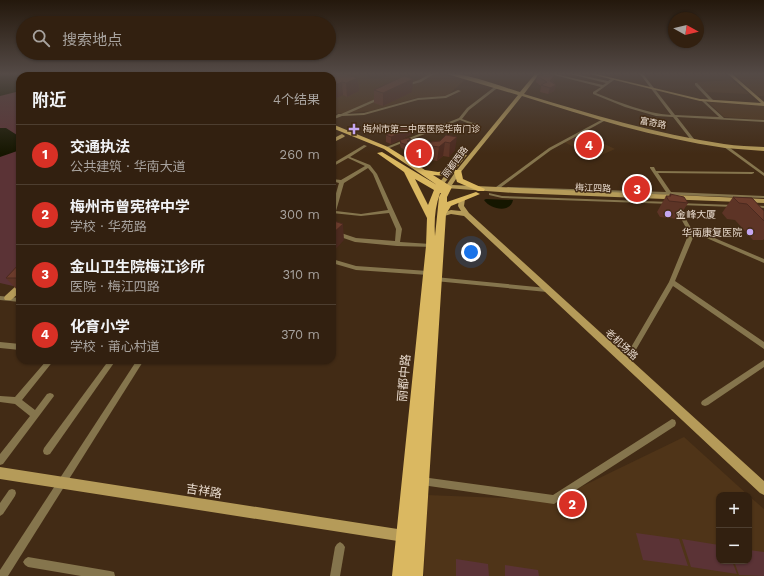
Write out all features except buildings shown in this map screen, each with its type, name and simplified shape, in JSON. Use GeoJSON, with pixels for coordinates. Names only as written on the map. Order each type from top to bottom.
{"type":"FeatureCollection","features":[{"type":"Feature","properties":{"kind":"main road"},"geometry":{"type":"LineString","coordinates":[[336,128],[386,148],[443,188]]}},
{"type":"Feature","properties":{"kind":"main road"},"geometry":{"type":"LineString","coordinates":[[336,134],[381,154],[430,186],[443,188]]}},
{"type":"Feature","properties":{"kind":"main road"},"geometry":{"type":"LineString","coordinates":[[418,169],[438,174],[454,172],[464,182],[479,192]]}},
{"type":"Feature","properties":{"kind":"main road"},"geometry":{"type":"LineString","coordinates":[[407,170],[436,216],[448,204],[479,192]]}},
{"type":"Feature","properties":{"kind":"main road","name":"丽都中路"},"geometry":{"type":"LineString","coordinates":[[400,576],[432,276],[431,246],[443,188]]}},
{"type":"Feature","properties":{"kind":"main road","name":"丽都中路"},"geometry":{"type":"LineString","coordinates":[[415,576],[422,481],[436,216]]}},
{"type":"Feature","properties":{"kind":"street"},"geometry":{"type":"LineString","coordinates":[[336,117],[373,101]]}},
{"type":"Feature","properties":{"kind":"street"},"geometry":{"type":"LineString","coordinates":[[339,115],[364,114],[411,101]]}},
{"type":"Feature","properties":{"kind":"street"},"geometry":{"type":"LineString","coordinates":[[386,148],[460,119],[468,109],[479,101]]}},
{"type":"Feature","properties":{"kind":"street","name":"丽都西路"},"geometry":{"type":"LineString","coordinates":[[443,188],[454,172],[513,101]]}},
{"type":"Feature","properties":{"kind":"street","name":"富奇路"},"geometry":{"type":"LineString","coordinates":[[544,101],[604,120],[646,131],[725,146],[764,149]]}},
{"type":"Feature","properties":{"kind":"street"},"geometry":{"type":"LineString","coordinates":[[615,101],[657,115],[764,121]]}},
{"type":"Feature","properties":{"kind":"street"},"geometry":{"type":"LineString","coordinates":[[663,101],[692,139]]}},
{"type":"Feature","properties":{"kind":"street"},"geometry":{"type":"LineString","coordinates":[[704,101],[723,119]]}},
{"type":"Feature","properties":{"kind":"street"},"geometry":{"type":"LineString","coordinates":[[712,101],[764,105]]}},
{"type":"Feature","properties":{"kind":"street"},"geometry":{"type":"LineString","coordinates":[[460,119],[478,126]]}},
{"type":"Feature","properties":{"kind":"street"},"geometry":{"type":"LineString","coordinates":[[494,190],[550,149],[604,120]]}},
{"type":"Feature","properties":{"kind":"street"},"geometry":{"type":"LineString","coordinates":[[336,139],[342,136]]}},
{"type":"Feature","properties":{"kind":"street"},"geometry":{"type":"LineString","coordinates":[[336,164],[365,146]]}},
{"type":"Feature","properties":{"kind":"street"},"geometry":{"type":"LineString","coordinates":[[725,146],[764,175]]}},
{"type":"Feature","properties":{"kind":"street"},"geometry":{"type":"LineString","coordinates":[[348,157],[368,166],[375,174],[399,229],[397,244]]}},
{"type":"Feature","properties":{"kind":"street"},"geometry":{"type":"LineString","coordinates":[[336,202],[342,182],[368,166]]}},
{"type":"Feature","properties":{"kind":"street"},"geometry":{"type":"LineString","coordinates":[[632,351],[642,330],[672,282],[692,233],[654,170],[752,173]]}},
{"type":"Feature","properties":{"kind":"street"},"geometry":{"type":"LineString","coordinates":[[336,181],[342,182]]}},
{"type":"Feature","properties":{"kind":"street","name":"梅江四路"},"geometry":{"type":"LineString","coordinates":[[443,188],[479,192],[494,190],[764,202]]}},
{"type":"Feature","properties":{"kind":"street"},"geometry":{"type":"LineString","coordinates":[[494,190],[764,197]]}},
{"type":"Feature","properties":{"kind":"street"},"geometry":{"type":"LineString","coordinates":[[494,190],[502,197],[764,207]]}},
{"type":"Feature","properties":{"kind":"street","name":"梅江四路"},"geometry":{"type":"LineString","coordinates":[[494,190],[738,205],[764,202]]}},
{"type":"Feature","properties":{"kind":"street"},"geometry":{"type":"LineString","coordinates":[[462,199],[461,206],[466,214]]}},
{"type":"Feature","properties":{"kind":"street"},"geometry":{"type":"LineString","coordinates":[[336,212],[361,215],[391,211]]}},
{"type":"Feature","properties":{"kind":"street"},"geometry":{"type":"LineString","coordinates":[[436,216],[450,212],[466,214]]}},
{"type":"Feature","properties":{"kind":"street","name":"老机场路"},"geometry":{"type":"LineString","coordinates":[[466,214],[764,489]]}},
{"type":"Feature","properties":{"kind":"street"},"geometry":{"type":"LineString","coordinates":[[690,229],[764,261]]}},
{"type":"Feature","properties":{"kind":"street"},"geometry":{"type":"LineString","coordinates":[[336,233],[355,240],[431,246]]}},
{"type":"Feature","properties":{"kind":"street"},"geometry":{"type":"LineString","coordinates":[[336,262],[356,268],[547,290]]}},
{"type":"Feature","properties":{"kind":"street"},"geometry":{"type":"LineString","coordinates":[[672,282],[764,346]]}},
{"type":"Feature","properties":{"kind":"street"},"geometry":{"type":"LineString","coordinates":[[4,298],[16,290]]}},
{"type":"Feature","properties":{"kind":"street"},"geometry":{"type":"LineString","coordinates":[[4,298],[16,300]]}},
{"type":"Feature","properties":{"kind":"street"},"geometry":{"type":"LineString","coordinates":[[0,345],[16,347]]}},
{"type":"Feature","properties":{"kind":"street"},"geometry":{"type":"LineString","coordinates":[[704,403],[764,363]]}},
{"type":"Feature","properties":{"kind":"street"},"geometry":{"type":"LineString","coordinates":[[17,401],[48,364]]}},
{"type":"Feature","properties":{"kind":"street"},"geometry":{"type":"LineString","coordinates":[[47,451],[110,364]]}},
{"type":"Feature","properties":{"kind":"street"},"geometry":{"type":"LineString","coordinates":[[2,576],[138,364]]}},
{"type":"Feature","properties":{"kind":"street"},"geometry":{"type":"LineString","coordinates":[[0,461],[50,396]]}},
{"type":"Feature","properties":{"kind":"street"},"geometry":{"type":"LineString","coordinates":[[0,399],[17,401],[35,415]]}},
{"type":"Feature","properties":{"kind":"street"},"geometry":{"type":"LineString","coordinates":[[422,481],[554,500],[672,423]]}},
{"type":"Feature","properties":{"kind":"street","name":"吉祥路"},"geometry":{"type":"LineString","coordinates":[[0,473],[404,536]]}},
{"type":"Feature","properties":{"kind":"street"},"geometry":{"type":"LineString","coordinates":[[0,511],[12,494]]}},
{"type":"Feature","properties":{"kind":"street"},"geometry":{"type":"LineString","coordinates":[[335,576],[340,547]]}},
{"type":"Feature","properties":{"kind":"street"},"geometry":{"type":"LineString","coordinates":[[28,562],[96,575],[110,576]]}},
{"type":"Feature","properties":{"kind":"shaded area"},"geometry":{"type":"Polygon","coordinates":[[[0,101],[16,101],[16,283],[13,286],[0,283],[0,101]]]}},
{"type":"Feature","properties":{"kind":"shaded area"},"geometry":{"type":"Polygon","coordinates":[[[336,101],[406,101],[371,111],[336,114],[336,101]]]}},
{"type":"Feature","properties":{"kind":"shaded area"},"geometry":{"type":"Polygon","coordinates":[[[708,102],[764,106],[764,120],[724,117],[708,102]]]}},
{"type":"Feature","properties":{"kind":"shaded area"},"geometry":{"type":"Polygon","coordinates":[[[0,128],[6,128],[16,134],[16,151],[0,157],[0,128]]]}},
{"type":"Feature","properties":{"kind":"shaded area"},"geometry":{"type":"Polygon","coordinates":[[[578,134],[591,140],[594,139],[615,149],[595,158],[564,142],[578,134]]]}},
{"type":"Feature","properties":{"kind":"shaded area"},"geometry":{"type":"Polygon","coordinates":[[[576,135],[604,147],[598,146],[590,149],[571,139],[578,137],[576,135]]]}},
{"type":"Feature","properties":{"kind":"shaded area"},"geometry":{"type":"Polygon","coordinates":[[[484,200],[513,200],[508,207],[500,209],[491,206],[484,200]]]}},
{"type":"Feature","properties":{"kind":"shaded area"},"geometry":{"type":"Polygon","coordinates":[[[684,437],[745,492],[716,492],[716,564],[752,564],[752,499],[764,509],[764,576],[424,576],[426,495],[554,500],[684,437]]]}},
{"type":"Feature","properties":{"kind":"shaded area"},"geometry":{"type":"Polygon","coordinates":[[[636,533],[679,539],[688,566],[643,560],[636,533]]]}},
{"type":"Feature","properties":{"kind":"shaded area"},"geometry":{"type":"Polygon","coordinates":[[[682,539],[716,545],[716,564],[733,564],[737,574],[691,567],[682,539]]]}},
{"type":"Feature","properties":{"kind":"shaded area"},"geometry":{"type":"Polygon","coordinates":[[[752,550],[764,552],[764,576],[739,575],[735,564],[752,564],[752,550]]]}},
{"type":"Feature","properties":{"kind":"shaded area"},"geometry":{"type":"Polygon","coordinates":[[[456,559],[488,564],[489,576],[456,576],[456,559]]]}},
{"type":"Feature","properties":{"kind":"shaded area"},"geometry":{"type":"Polygon","coordinates":[[[505,565],[538,570],[539,576],[505,576],[505,565]]]}},
{"type":"Feature","properties":{"kind":"place","name":"梅州市第二中医医院华南门诊"},"geometry":{"type":"Point","coordinates":[354,129]}},
{"type":"Feature","properties":{"kind":"place","name":"化育小学"},"geometry":{"type":"Point","coordinates":[589,145]}},
{"type":"Feature","properties":{"kind":"place","name":"交通执法"},"geometry":{"type":"Point","coordinates":[419,153]}},
{"type":"Feature","properties":{"kind":"place","name":"金山卫生院梅江诊所"},"geometry":{"type":"Point","coordinates":[637,189]}},
{"type":"Feature","properties":{"kind":"place","name":"金峰大厦"},"geometry":{"type":"Point","coordinates":[668,214]}},
{"type":"Feature","properties":{"kind":"place","name":"华南康复医院"},"geometry":{"type":"Point","coordinates":[750,232]}},
{"type":"Feature","properties":{"kind":"place","name":"梅州市曾宪梓中学"},"geometry":{"type":"Point","coordinates":[572,504]}}]}
